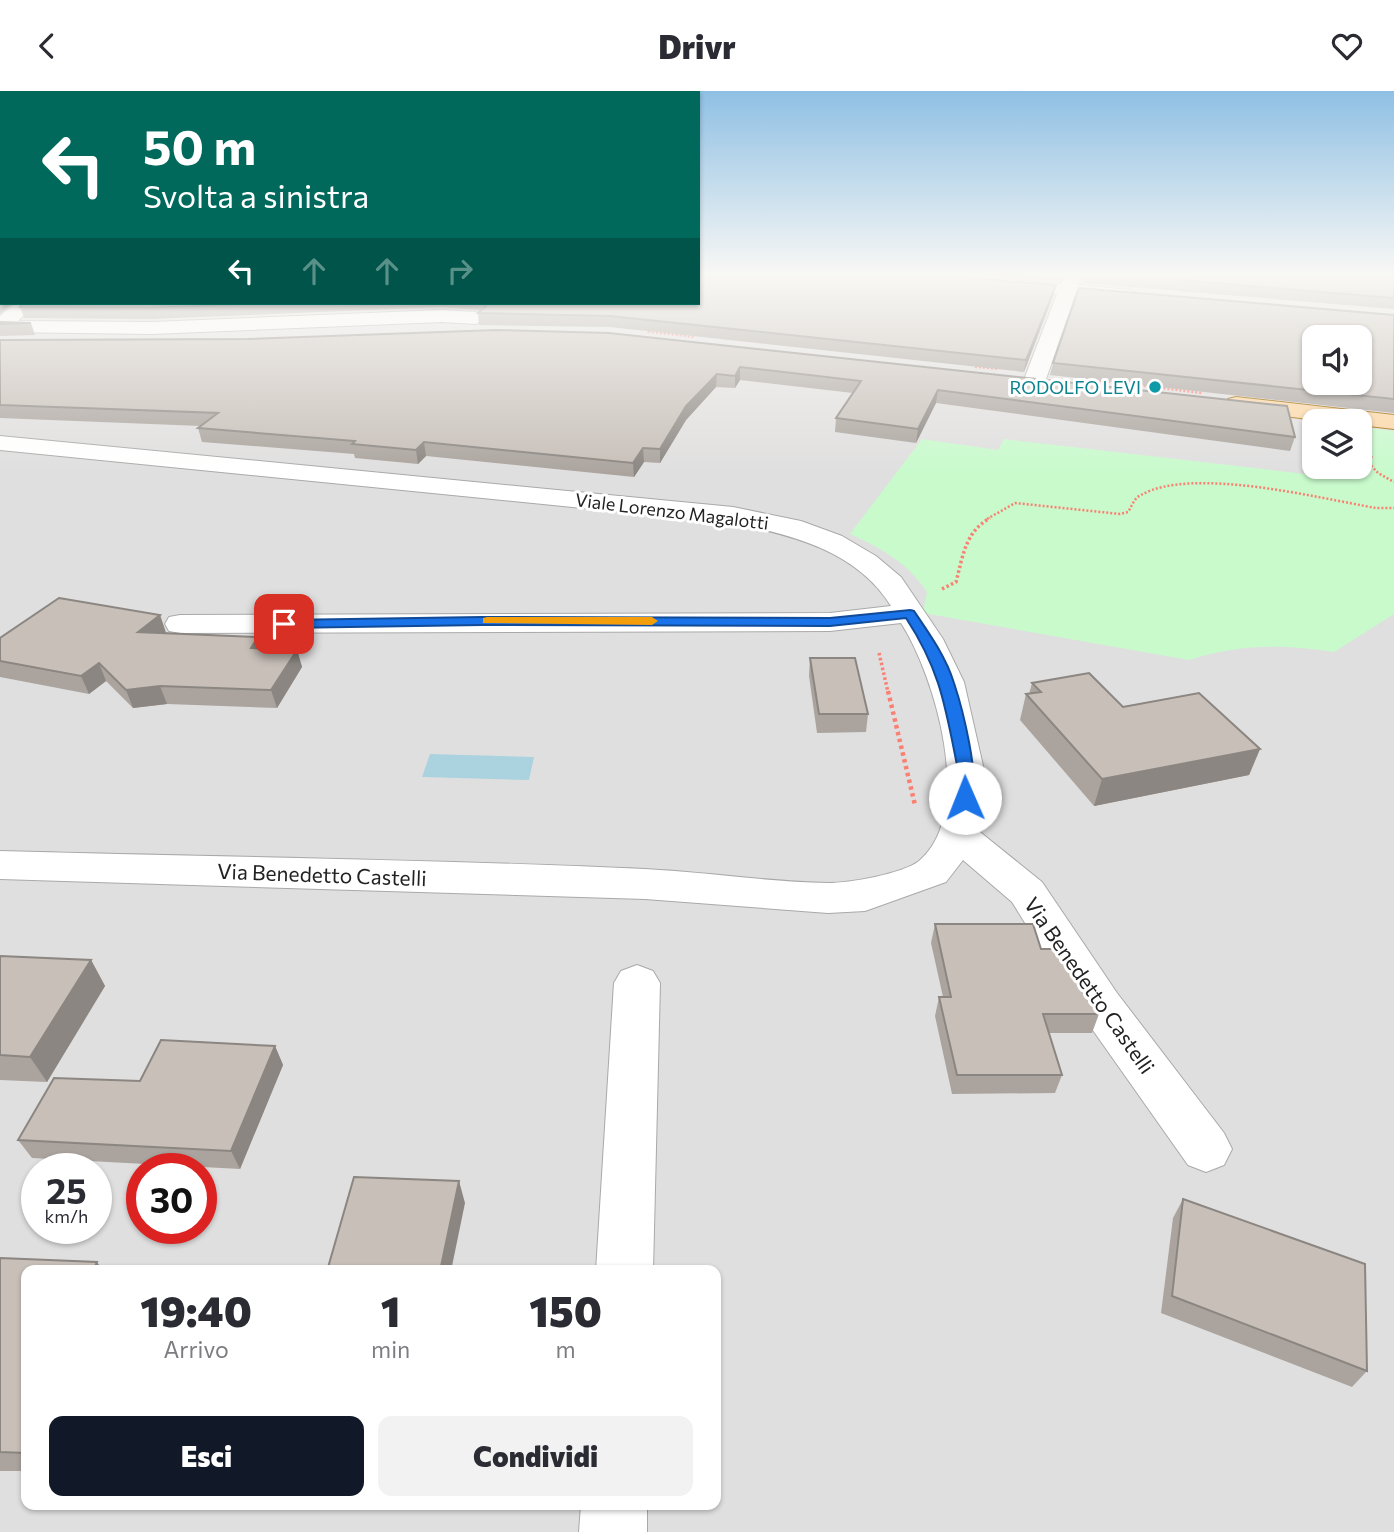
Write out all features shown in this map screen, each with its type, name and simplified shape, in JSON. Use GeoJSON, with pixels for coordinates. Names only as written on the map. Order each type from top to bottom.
{"type":"FeatureCollection","features":[{"type":"Feature","properties":{"kind":"main road"},"geometry":{"type":"LineString","coordinates":[[0,344],[297,340]]}},
{"type":"Feature","properties":{"kind":"main road"},"geometry":{"type":"LineString","coordinates":[[1009,375],[1034,382],[1061,385]]}},
{"type":"Feature","properties":{"kind":"main road"},"geometry":{"type":"LineString","coordinates":[[1220,403],[1394,422]]}},
{"type":"Feature","properties":{"kind":"street"},"geometry":{"type":"LineString","coordinates":[[1034,382],[1049,340]]}},
{"type":"Feature","properties":{"kind":"street","name":"Viale Lorenzo Magalotti"},"geometry":{"type":"LineString","coordinates":[[0,443],[733,515],[790,527],[832,541],[866,562],[903,602],[927,639],[947,682],[967,779],[960,836]]}},
{"type":"Feature","properties":{"kind":"street"},"geometry":{"type":"LineString","coordinates":[[180,624],[830,622],[867,618],[903,602]]}},
{"type":"Feature","properties":{"kind":"street","name":"Via Benedetto Castelli"},"geometry":{"type":"LineString","coordinates":[[0,865],[645,884],[828,898],[865,896],[932,871],[960,836],[1027,892],[1101,1006],[1206,1149]]}},
{"type":"Feature","properties":{"kind":"street"},"geometry":{"type":"LineString","coordinates":[[624,1265],[637,983]]}},
{"type":"Feature","properties":{"kind":"street"},"geometry":{"type":"LineString","coordinates":[[613,1532],[614,1510]]}},
{"type":"Feature","properties":{"kind":"path"},"geometry":{"type":"LineString","coordinates":[[968,366],[1009,375]]}},
{"type":"Feature","properties":{"kind":"path"},"geometry":{"type":"LineString","coordinates":[[1374,455],[1368,462],[1378,474],[1394,482]]}},
{"type":"Feature","properties":{"kind":"path"},"geometry":{"type":"LineString","coordinates":[[903,602],[951,587],[956,582],[968,538],[976,526],[1015,503],[1120,514],[1128,512],[1137,496],[1154,489],[1212,484],[1376,509],[1394,508]]}},
{"type":"Feature","properties":{"kind":"path"},"geometry":{"type":"LineString","coordinates":[[867,618],[874,632],[918,814]]}},
{"type":"Feature","properties":{"kind":"shaded area"},"geometry":{"type":"Polygon","coordinates":[[[0,340],[1302,340],[1302,395],[1372,395],[1372,340],[1394,340],[1394,1532],[0,1532],[0,340]]]}},
{"type":"Feature","properties":{"kind":"green space"},"geometry":{"type":"Polygon","coordinates":[[[1372,428],[1394,431],[1394,614],[1334,652],[1261,647],[1226,651],[1189,660],[923,613],[927,592],[911,572],[883,551],[850,534],[922,439],[998,450],[1004,439],[1302,474],[1302,479],[1372,479],[1372,428]]]}},
{"type":"Feature","properties":{"kind":"water"},"geometry":{"type":"Polygon","coordinates":[[[430,754],[534,757],[529,780],[422,777],[430,754]]]}},
{"type":"Feature","properties":{"kind":"building"},"geometry":{"type":"Polygon","coordinates":[[[0,340],[676,340],[1287,406],[1295,437],[938,390],[918,429],[836,418],[861,381],[740,367],[735,376],[717,374],[686,406],[660,449],[643,448],[633,463],[424,442],[416,450],[352,444],[355,441],[198,428],[218,413],[0,405],[0,340]]]}},
{"type":"Feature","properties":{"kind":"building"},"geometry":{"type":"Polygon","coordinates":[[[839,340],[1034,340],[1026,360],[839,340]]]}},
{"type":"Feature","properties":{"kind":"building"},"geometry":{"type":"Polygon","coordinates":[[[1061,340],[1302,340],[1302,389],[1053,363],[1061,340]]]}},
{"type":"Feature","properties":{"kind":"building"},"geometry":{"type":"Polygon","coordinates":[[[1372,340],[1394,340],[1394,399],[1356,395],[1372,395],[1372,340]]]}},
{"type":"Feature","properties":{"kind":"building"},"geometry":{"type":"Polygon","coordinates":[[[59,598],[160,615],[138,632],[258,637],[251,648],[297,650],[271,690],[160,686],[126,690],[99,663],[81,676],[0,661],[0,638],[59,598]]]}},
{"type":"Feature","properties":{"kind":"building"},"geometry":{"type":"Polygon","coordinates":[[[810,658],[855,658],[868,714],[819,714],[810,658]]]}},
{"type":"Feature","properties":{"kind":"building"},"geometry":{"type":"Polygon","coordinates":[[[1089,673],[1123,707],[1199,693],[1260,749],[1102,779],[1026,694],[1041,692],[1032,683],[1089,673]]]}},
{"type":"Feature","properties":{"kind":"building"},"geometry":{"type":"Polygon","coordinates":[[[935,924],[1033,924],[1041,949],[1056,949],[1099,1014],[1043,1014],[1062,1075],[957,1075],[939,997],[951,997],[935,924]]]}},
{"type":"Feature","properties":{"kind":"building"},"geometry":{"type":"Polygon","coordinates":[[[0,956],[91,960],[30,1057],[0,1055],[0,956]]]}},
{"type":"Feature","properties":{"kind":"building"},"geometry":{"type":"Polygon","coordinates":[[[161,1040],[275,1046],[231,1151],[18,1140],[54,1078],[140,1081],[161,1040]]]}},
{"type":"Feature","properties":{"kind":"building"},"geometry":{"type":"Polygon","coordinates":[[[354,1177],[459,1181],[441,1265],[329,1265],[354,1177]]]}},
{"type":"Feature","properties":{"kind":"building"},"geometry":{"type":"Polygon","coordinates":[[[1183,1199],[1365,1264],[1367,1371],[1172,1296],[1183,1199]]]}},
{"type":"Feature","properties":{"kind":"building"},"geometry":{"type":"Polygon","coordinates":[[[0,1258],[97,1262],[96,1265],[21,1265],[21,1453],[0,1452],[0,1258]]]}},
{"type":"Feature","properties":{"kind":"slow traffic"},"geometry":{"type":"LineString","coordinates":[[487,621],[652,621]]}},
{"type":"Feature","properties":{"kind":"place","name":"RODOLFO LEVI"},"geometry":{"type":"Point","coordinates":[1155,387]}},
{"type":"Feature","properties":{"kind":"route"},"geometry":{"type":"LineString","coordinates":[[284,624],[482,621],[830,622],[910,613],[927,639],[947,682],[967,779],[965,798]]}}]}
